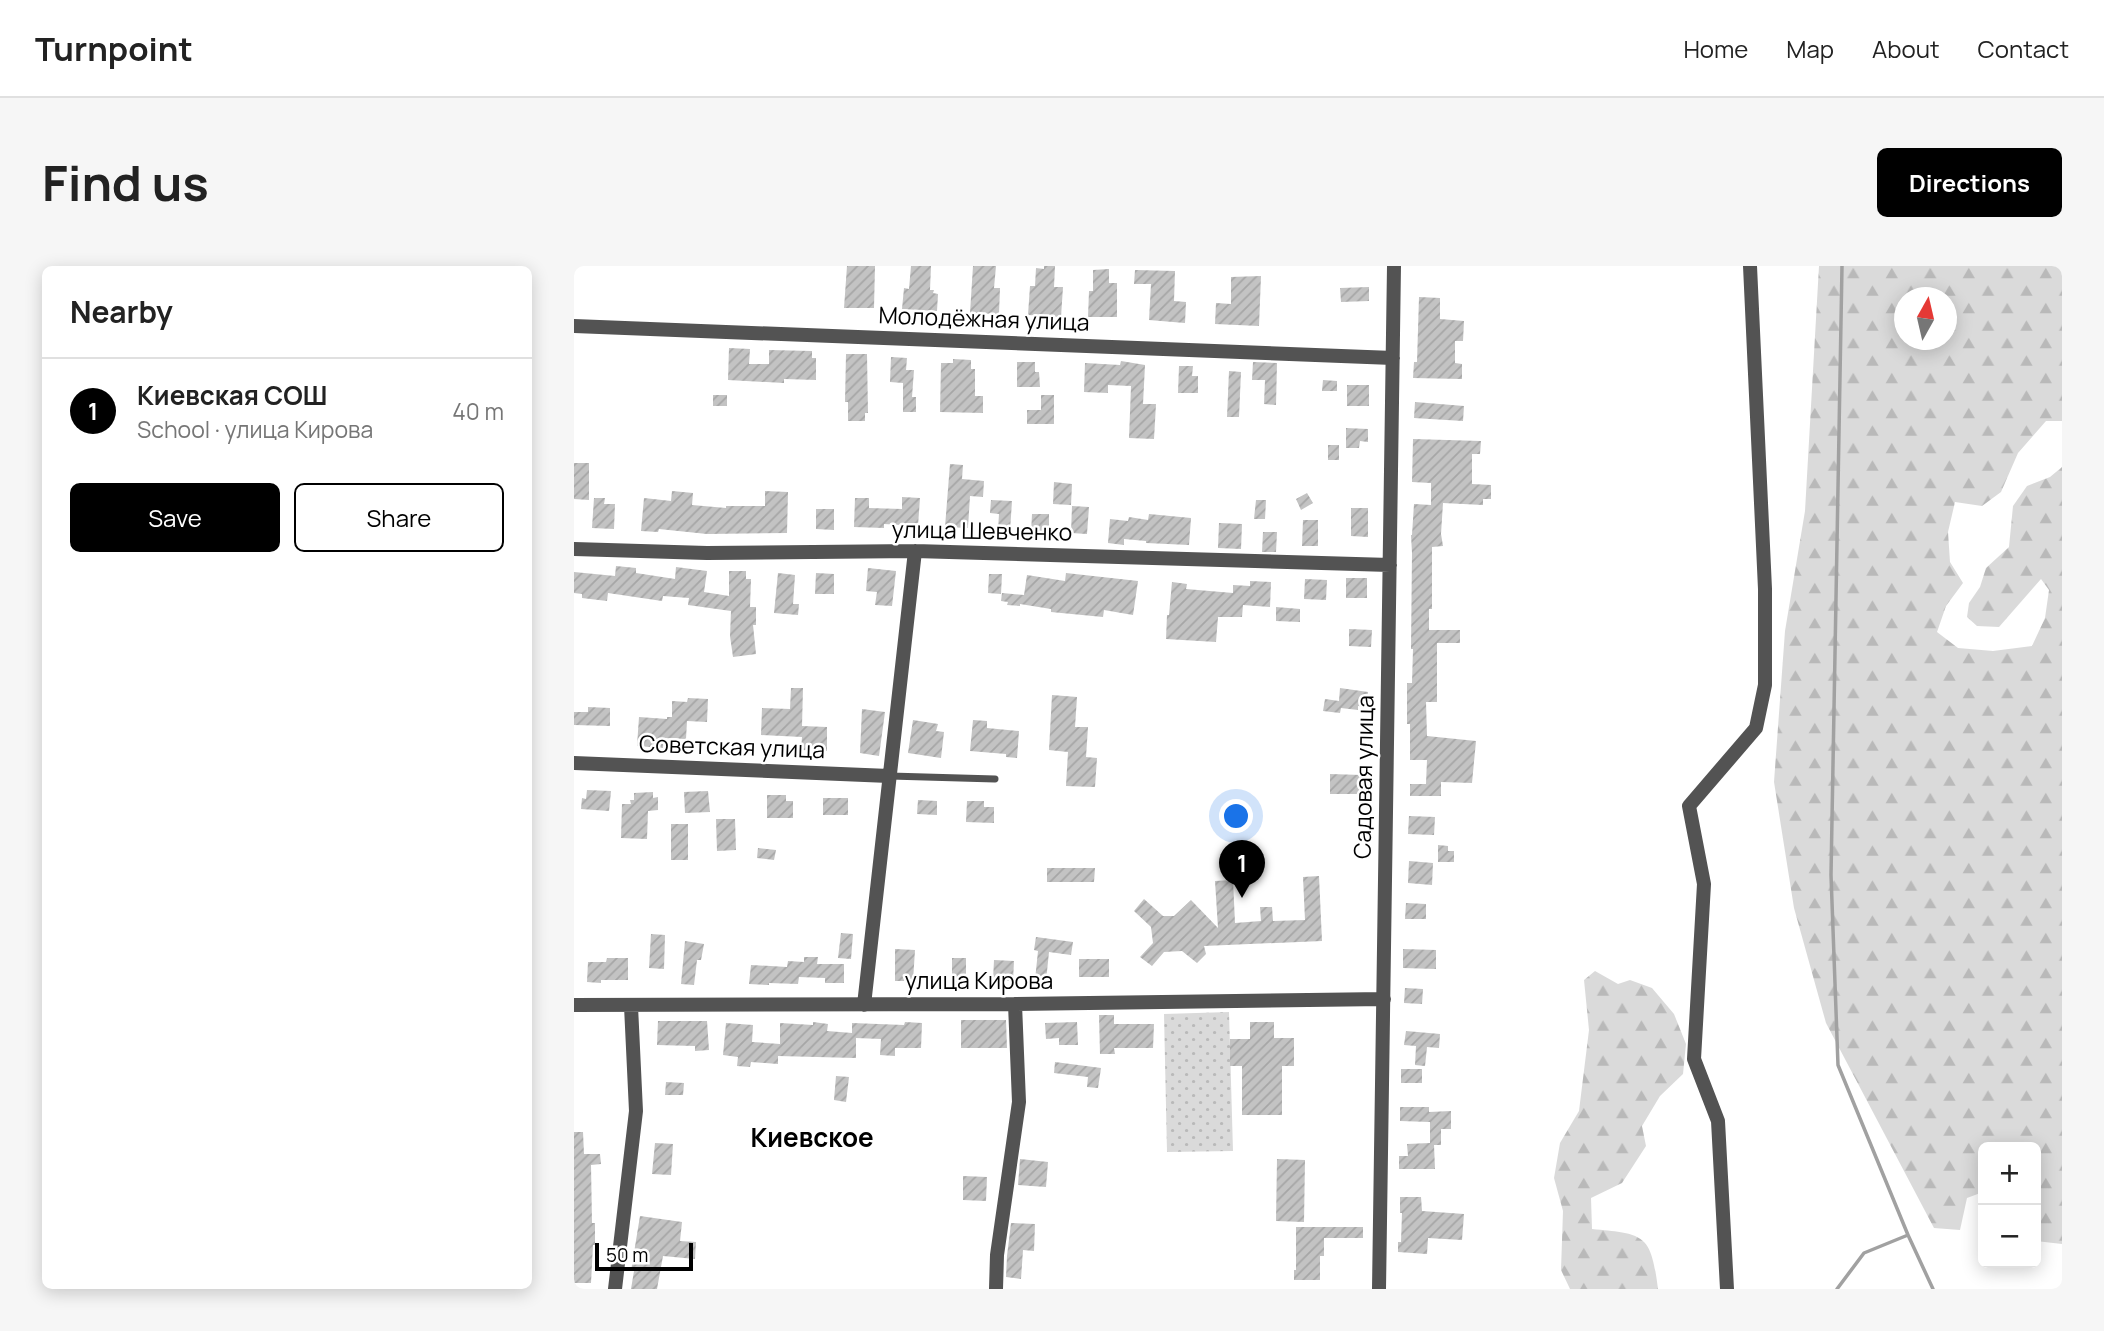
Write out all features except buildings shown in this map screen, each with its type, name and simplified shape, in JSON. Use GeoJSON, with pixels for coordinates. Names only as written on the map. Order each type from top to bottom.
{"type":"FeatureCollection","features":[{"type":"Feature","properties":{"kind":"street","name":"Садовая улица"},"geometry":{"type":"LineString","coordinates":[[1379,1289],[1394,266]]}},
{"type":"Feature","properties":{"kind":"street"},"geometry":{"type":"LineString","coordinates":[[1727,1289],[1718,1121],[1694,1059],[1704,884],[1689,806],[1756,728],[1765,685],[1765,589],[1750,266]]}},
{"type":"Feature","properties":{"kind":"street","name":"Молодёжная улица"},"geometry":{"type":"LineString","coordinates":[[574,326],[1393,358]]}},
{"type":"Feature","properties":{"kind":"street","name":"улица Шевченко"},"geometry":{"type":"LineString","coordinates":[[574,549],[707,553],[915,551],[1390,565]]}},
{"type":"Feature","properties":{"kind":"street"},"geometry":{"type":"LineString","coordinates":[[864,1005],[915,551]]}},
{"type":"Feature","properties":{"kind":"street","name":"Советская улица"},"geometry":{"type":"LineString","coordinates":[[574,764],[889,776]]}},
{"type":"Feature","properties":{"kind":"street","name":"улица Кирова"},"geometry":{"type":"LineString","coordinates":[[574,1005],[1015,1004],[1384,999]]}},
{"type":"Feature","properties":{"kind":"street"},"geometry":{"type":"LineString","coordinates":[[996,1289],[997,1255],[1020,1102],[1015,1004]]}},
{"type":"Feature","properties":{"kind":"street"},"geometry":{"type":"LineString","coordinates":[[615,1289],[636,1111],[631,1006]]}},
{"type":"Feature","properties":{"kind":"lane"},"geometry":{"type":"LineString","coordinates":[[889,776],[995,779]]}},
{"type":"Feature","properties":{"kind":"green space"},"geometry":{"type":"Polygon","coordinates":[[[1819,266],[2062,266],[2062,421],[2046,421],[2018,453],[2001,492],[1982,506],[1955,502],[1948,532],[1950,562],[1963,583],[1946,606],[1937,632],[1958,648],[1993,651],[2032,646],[2045,618],[2049,590],[2041,579],[1999,627],[1977,626],[1967,617],[1969,603],[1980,587],[1986,568],[2009,547],[2013,506],[2027,486],[2050,477],[2062,467],[2062,1244],[2041,1242],[2041,1142],[1978,1142],[1978,1194],[1967,1198],[1960,1230],[1934,1228],[1826,1023],[1794,908],[1774,782],[1785,631],[1805,511],[1819,266]]]}},
{"type":"Feature","properties":{"kind":"green space"},"geometry":{"type":"Polygon","coordinates":[[[1595,971],[1618,984],[1630,980],[1652,988],[1674,1014],[1686,1044],[1683,1074],[1660,1096],[1642,1126],[1646,1146],[1622,1183],[1591,1198],[1592,1229],[1624,1233],[1642,1240],[1652,1257],[1658,1289],[1570,1289],[1561,1270],[1563,1211],[1554,1178],[1560,1143],[1579,1111],[1589,1030],[1584,980],[1595,971]]]}},
{"type":"Feature","properties":{"kind":"green space"},"geometry":{"type":"Polygon","coordinates":[[[1229,1012],[1233,1151],[1167,1152],[1164,1014],[1229,1012]]]}},
{"type":"Feature","properties":{"kind":"waterway"},"geometry":{"type":"LineString","coordinates":[[1842,266],[1831,875],[1838,1065],[1908,1235]]}},
{"type":"Feature","properties":{"kind":"waterway"},"geometry":{"type":"LineString","coordinates":[[1837,1289],[1864,1253],[1908,1235],[1933,1289]]}},
{"type":"Feature","properties":{"kind":"place","name":"Киевская СОШ"},"geometry":{"type":"Point","coordinates":[1242,898]}},
{"type":"Feature","properties":{"kind":"district","name":"Киевское"},"geometry":{"type":"Point","coordinates":[812,1138]}}]}
